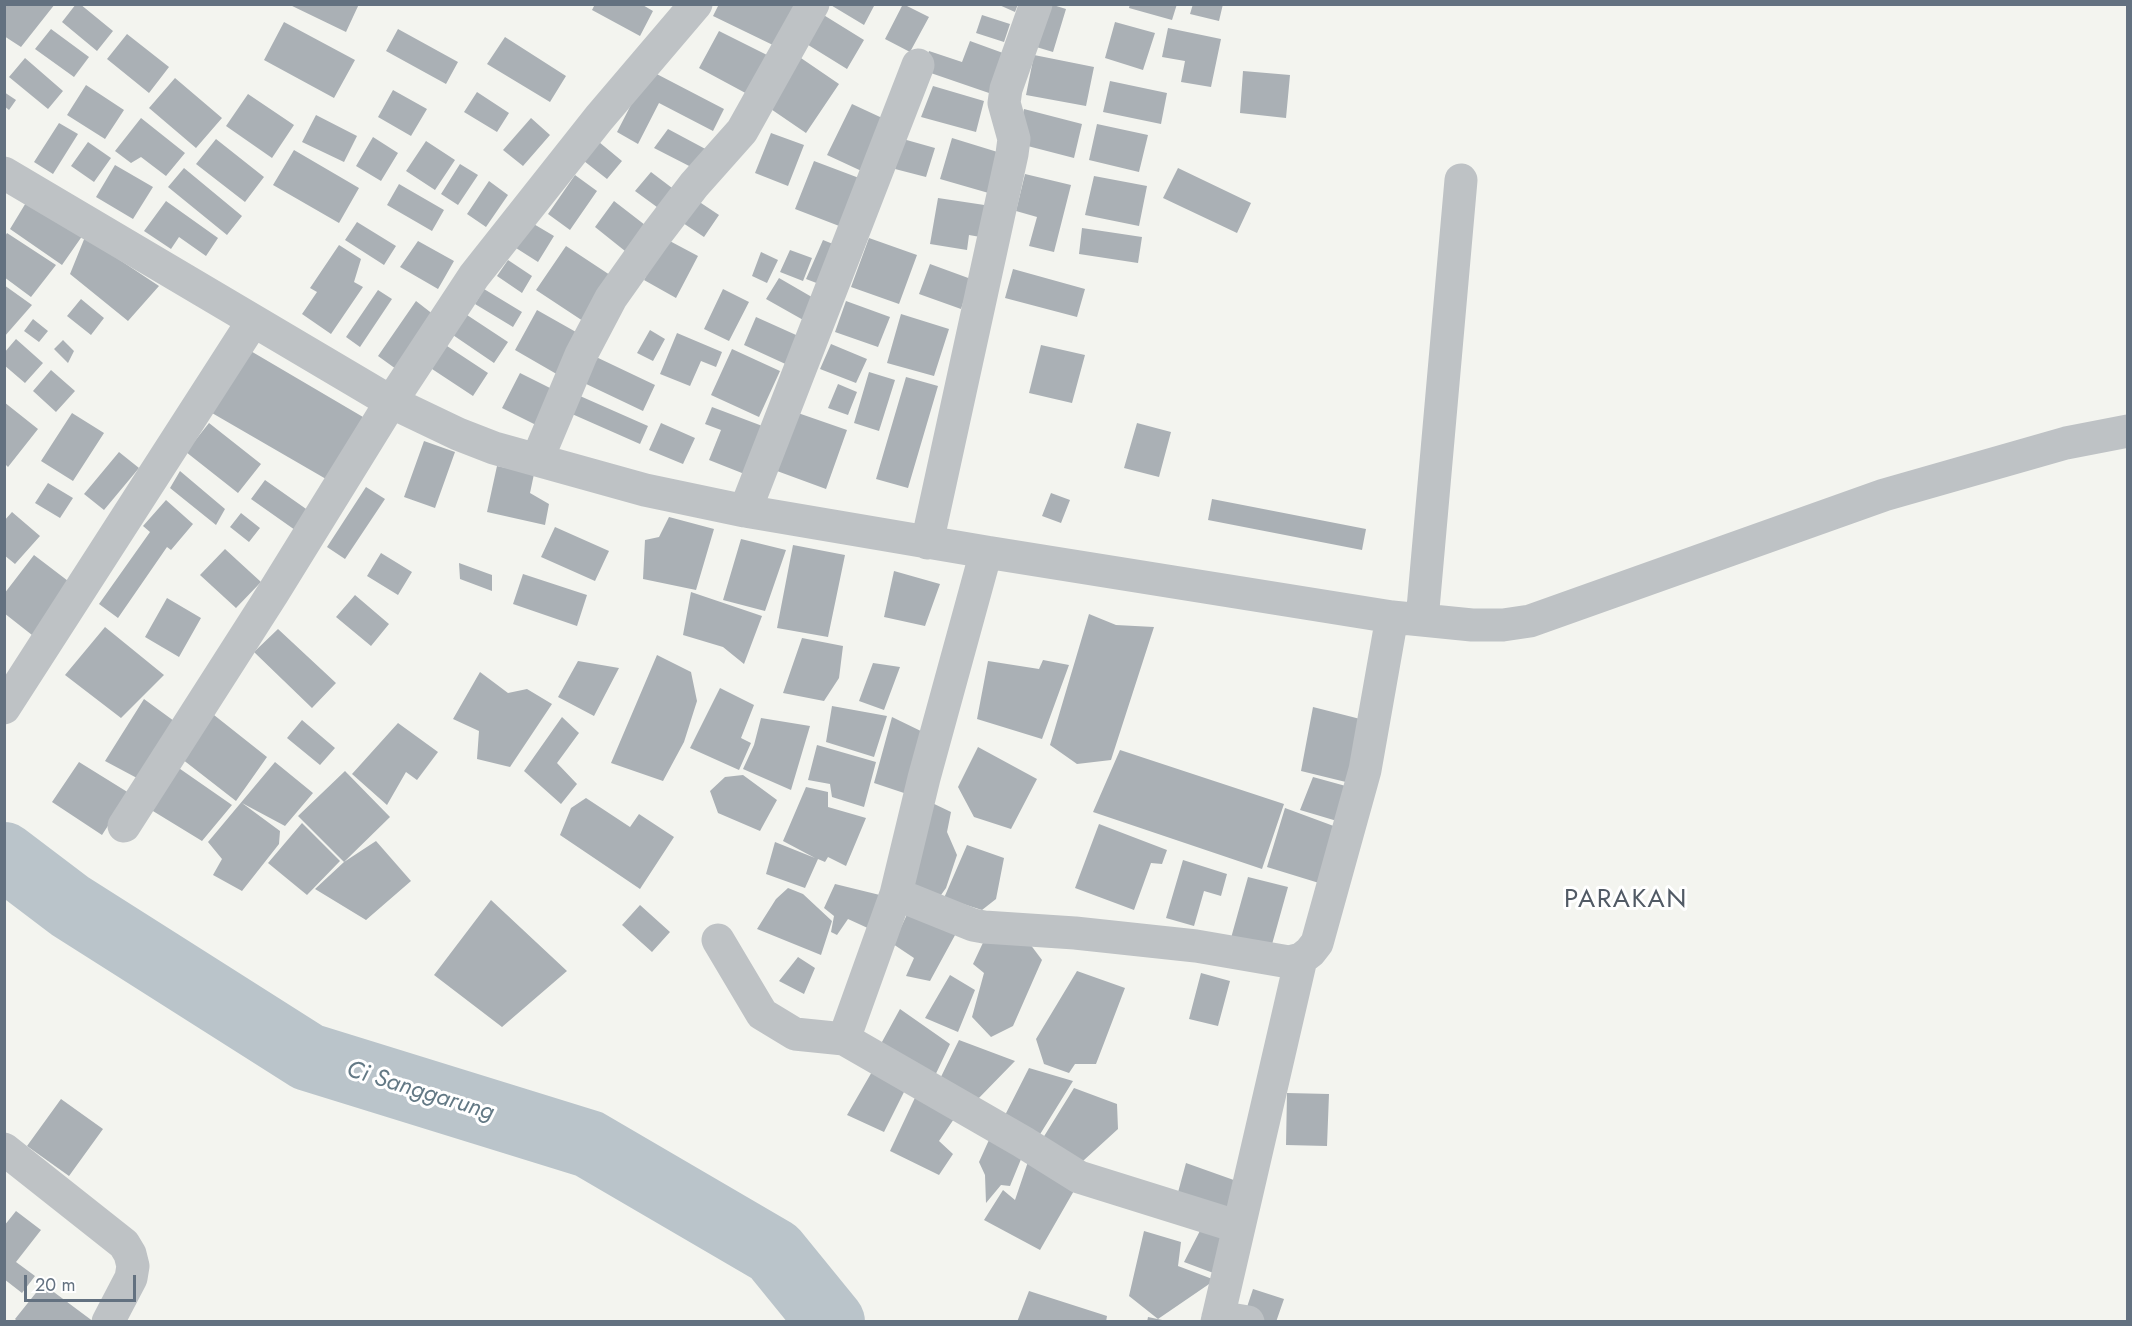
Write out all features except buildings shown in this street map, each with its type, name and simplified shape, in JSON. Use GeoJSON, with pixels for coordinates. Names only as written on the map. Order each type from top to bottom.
{"type":"FeatureCollection","features":[{"type":"Feature","properties":{"kind":"street"},"geometry":{"type":"LineString","coordinates":[[124,826],[273,593],[391,402],[474,276],[599,118],[696,4]]}},
{"type":"Feature","properties":{"kind":"street"},"geometry":{"type":"LineString","coordinates":[[537,460],[581,356],[611,298],[694,185],[742,131],[813,4]]}},
{"type":"Feature","properties":{"kind":"street"},"geometry":{"type":"LineString","coordinates":[[927,543],[1012,154],[1014,139],[1004,103],[1006,89],[1036,4]]}},
{"type":"Feature","properties":{"kind":"street"},"geometry":{"type":"LineString","coordinates":[[745,511],[918,65]]}},
{"type":"Feature","properties":{"kind":"street"},"geometry":{"type":"LineString","coordinates":[[4,173],[391,402],[458,434],[494,448],[645,490],[745,511],[927,543],[1407,619],[1472,625],[1503,625],[1530,621],[1884,495],[2066,443],[2127,431]]}},
{"type":"Feature","properties":{"kind":"street"},"geometry":{"type":"LineString","coordinates":[[896,894],[973,925],[996,929],[1075,933],[1196,946],[1289,962],[1300,959],[1310,952],[1317,943],[1407,619],[1461,180]]}},
{"type":"Feature","properties":{"kind":"street"},"geometry":{"type":"LineString","coordinates":[[4,708],[253,321]]}},
{"type":"Feature","properties":{"kind":"street"},"geometry":{"type":"LineString","coordinates":[[844,1039],[896,894],[924,778],[986,552]]}},
{"type":"Feature","properties":{"kind":"street"},"geometry":{"type":"LineString","coordinates":[[718,940],[762,1014],[795,1034],[844,1039],[1023,1142],[1079,1177],[1239,1227]]}},
{"type":"Feature","properties":{"kind":"street"},"geometry":{"type":"LineString","coordinates":[[1228,1320],[1239,1227],[1300,959]]}},
{"type":"Feature","properties":{"kind":"street"},"geometry":{"type":"LineString","coordinates":[[4,1149],[124,1244],[133,1266],[131,1278],[108,1322]]}},
{"type":"Feature","properties":{"kind":"waterway","name":"Ci Sanggarung"},"geometry":{"type":"LineString","coordinates":[[4,856],[70,906],[308,1057],[589,1144],[774,1252],[831,1322]]}},
{"type":"Feature","properties":{"kind":"district","name":"PARAKAN"},"geometry":{"type":"Point","coordinates":[1626,901]}}]}
